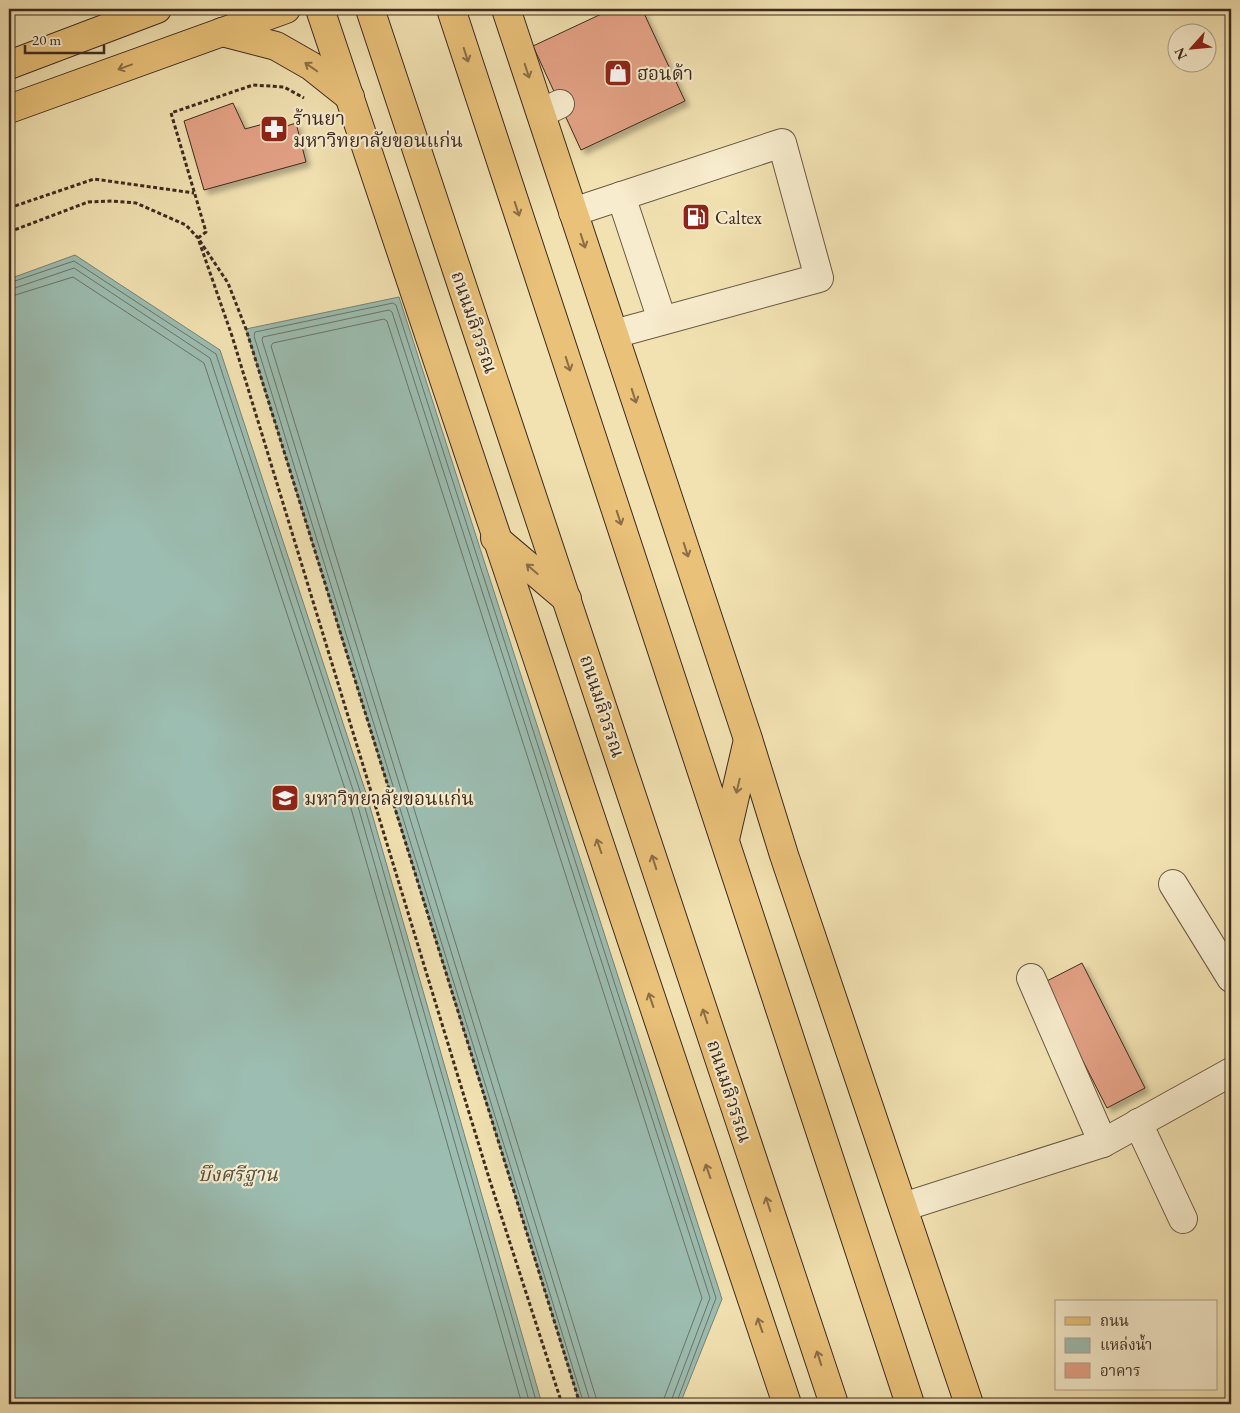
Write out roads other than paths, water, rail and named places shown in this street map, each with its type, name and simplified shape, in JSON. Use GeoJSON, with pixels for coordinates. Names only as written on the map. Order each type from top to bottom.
{"type":"FeatureCollection","features":[{"type":"Feature","properties":{"kind":"main road"},"geometry":{"type":"LineString","coordinates":[[9,65],[158,9]]}},
{"type":"Feature","properties":{"kind":"main road"},"geometry":{"type":"LineString","coordinates":[[9,109],[286,9]]}},
{"type":"Feature","properties":{"kind":"main road"},"geometry":{"type":"LineString","coordinates":[[320,9],[495,537],[787,1404]]}},
{"type":"Feature","properties":{"kind":"main road","name":"ถนนมลิวรรณ"},"geometry":{"type":"LineString","coordinates":[[370,9],[834,1404]]}},
{"type":"Feature","properties":{"kind":"main road"},"geometry":{"type":"LineString","coordinates":[[451,9],[910,1404]]}},
{"type":"Feature","properties":{"kind":"main road"},"geometry":{"type":"LineString","coordinates":[[510,14],[550,108],[574,212],[748,739],[784,855],[969,1404]]}},
{"type":"Feature","properties":{"kind":"main road"},"geometry":{"type":"LineString","coordinates":[[221,32],[276,46],[311,66],[350,96]]}},
{"type":"Feature","properties":{"kind":"main road"},"geometry":{"type":"LineString","coordinates":[[495,537],[568,600]]}},
{"type":"Feature","properties":{"kind":"main road"},"geometry":{"type":"LineString","coordinates":[[725,839],[748,739]]}},
{"type":"Feature","properties":{"kind":"street"},"geometry":{"type":"LineString","coordinates":[[574,212],[782,143],[818,278],[614,334]]}},
{"type":"Feature","properties":{"kind":"street"},"geometry":{"type":"LineString","coordinates":[[621,196],[662,320]]}},
{"type":"Feature","properties":{"kind":"street"},"geometry":{"type":"LineString","coordinates":[[1173,884],[1231,978]]}},
{"type":"Feature","properties":{"kind":"street"},"geometry":{"type":"LineString","coordinates":[[1031,978],[1103,1142]]}},
{"type":"Feature","properties":{"kind":"street"},"geometry":{"type":"LineString","coordinates":[[903,1206],[1103,1142],[1231,1072]]}},
{"type":"Feature","properties":{"kind":"street"},"geometry":{"type":"LineString","coordinates":[[1138,1123],[1183,1219]]}},
{"type":"Feature","properties":{"kind":"water","name":"บึงศรีฐาน"},"geometry":{"type":"Polygon","coordinates":[[[75,255],[220,350],[366,793],[542,1404],[9,1404],[9,279],[75,255]]]}},
{"type":"Feature","properties":{"kind":"water"},"geometry":{"type":"Polygon","coordinates":[[[399,297],[722,1299],[680,1404],[580,1404],[246,329],[399,297]]]}},
{"type":"Feature","properties":{"kind":"place","name":"ฮอนด้า"},"geometry":{"type":"Point","coordinates":[618,73]}},
{"type":"Feature","properties":{"kind":"place","name":"ร้านยา มหาวิทยาลัยขอนแก่น"},"geometry":{"type":"Point","coordinates":[274,129]}},
{"type":"Feature","properties":{"kind":"place","name":"Caltex"},"geometry":{"type":"Point","coordinates":[696,217]}},
{"type":"Feature","properties":{"kind":"place","name":"มหาวิทยาลัยขอนแก่น"},"geometry":{"type":"Point","coordinates":[285,798]}}]}
